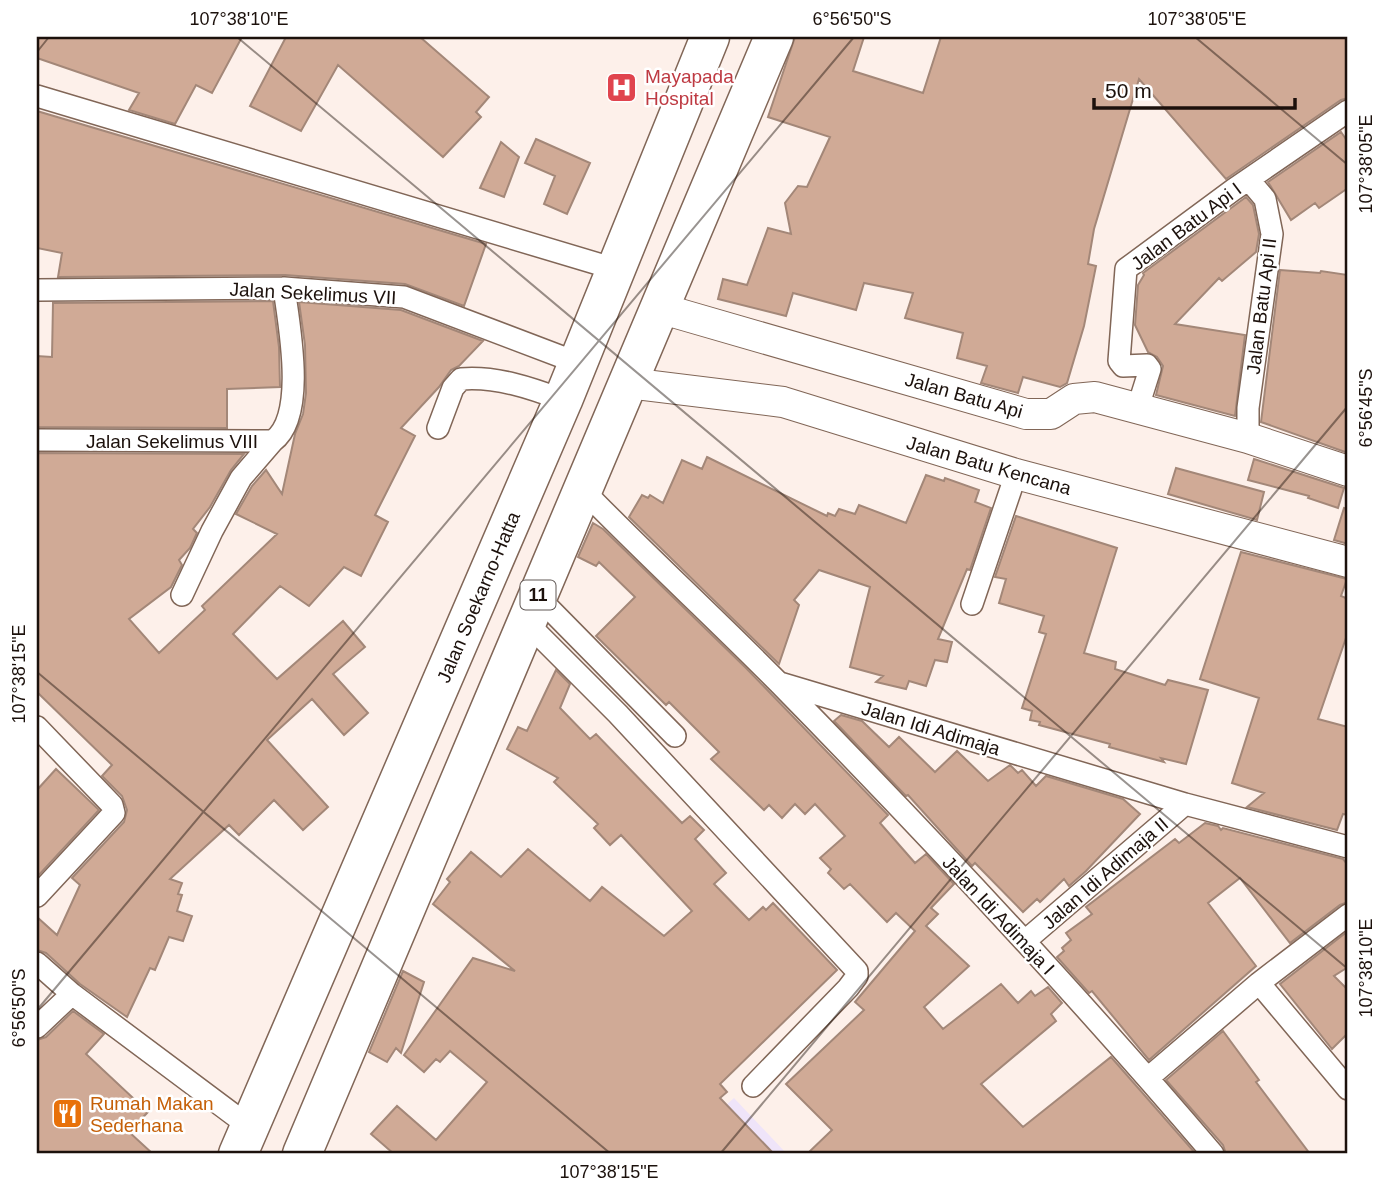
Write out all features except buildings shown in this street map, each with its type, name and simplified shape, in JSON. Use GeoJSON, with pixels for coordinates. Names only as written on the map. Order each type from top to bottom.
{"type":"FeatureCollection","features":[{"type":"Feature","properties":{"kind":"highway","name":"Jalan Soekarno-Hatta"},"geometry":{"type":"LineString","coordinates":[[244,1140],[563,400],[710,37]]}},
{"type":"Feature","properties":{"kind":"highway","name":"11"},"geometry":{"type":"LineString","coordinates":[[302,1154],[774,37]]}},
{"type":"Feature","properties":{"kind":"street"},"geometry":{"type":"LineString","coordinates":[[37,96],[615,269]]}},
{"type":"Feature","properties":{"kind":"street","name":"Jalan Batu Api I"},"geometry":{"type":"LineString","coordinates":[[1138,407],[1150,369],[1147,365],[1124,366],[1119,361],[1126,269],[1248,180],[1347,115]]}},
{"type":"Feature","properties":{"kind":"street","name":"Jalan Batu Api II"},"geometry":{"type":"LineString","coordinates":[[1248,180],[1265,199],[1272,234],[1248,408],[1248,438]]}},
{"type":"Feature","properties":{"kind":"street","name":"Jalan Sekelimus VII"},"geometry":{"type":"LineString","coordinates":[[37,290],[284,288],[404,297],[578,363]]}},
{"type":"Feature","properties":{"kind":"street","name":"Jalan Sekelimus VIII"},"geometry":{"type":"LineString","coordinates":[[37,440],[273,442],[280,437],[290,418],[294,359],[284,288]]}},
{"type":"Feature","properties":{"kind":"street","name":"Jalan Batu Api"},"geometry":{"type":"LineString","coordinates":[[659,307],[1026,414],[1051,414],[1074,399],[1095,397],[1248,438],[1348,471]]}},
{"type":"Feature","properties":{"kind":"street"},"geometry":{"type":"LineString","coordinates":[[438,428],[453,388],[461,379],[474,378],[526,387],[563,400]]}},
{"type":"Feature","properties":{"kind":"street","name":"Jalan Batu Kencana"},"geometry":{"type":"LineString","coordinates":[[628,383],[783,402],[1016,474],[1348,562]]}},
{"type":"Feature","properties":{"kind":"street"},"geometry":{"type":"LineString","coordinates":[[182,595],[241,478],[273,442]]}},
{"type":"Feature","properties":{"kind":"street"},"geometry":{"type":"LineString","coordinates":[[972,604],[1016,474]]}},
{"type":"Feature","properties":{"kind":"street","name":"Jalan Idi Adimaja"},"geometry":{"type":"LineString","coordinates":[[583,490],[778,682],[1185,804],[1348,847]]}},
{"type":"Feature","properties":{"kind":"street"},"geometry":{"type":"LineString","coordinates":[[532,610],[675,736]]}},
{"type":"Feature","properties":{"kind":"street"},"geometry":{"type":"LineString","coordinates":[[532,610],[618,714],[857,971],[857,976],[848,988],[753,1086]]}},
{"type":"Feature","properties":{"kind":"street","name":"Jalan Idi Adimaja I"},"geometry":{"type":"LineString","coordinates":[[778,682],[1025,941],[1213,1154]]}},
{"type":"Feature","properties":{"kind":"street"},"geometry":{"type":"LineString","coordinates":[[37,727],[112,805],[114,813],[37,896]]}},
{"type":"Feature","properties":{"kind":"street","name":"Jalan Idi Adimaja II"},"geometry":{"type":"LineString","coordinates":[[1025,941],[1185,804]]}},
{"type":"Feature","properties":{"kind":"street"},"geometry":{"type":"LineString","coordinates":[[1148,1078],[1259,983],[1348,915]]}},
{"type":"Feature","properties":{"kind":"street"},"geometry":{"type":"LineString","coordinates":[[37,963],[244,1140]]}},
{"type":"Feature","properties":{"kind":"street"},"geometry":{"type":"LineString","coordinates":[[1259,983],[1348,1089]]}},
{"type":"Feature","properties":{"kind":"street"},"geometry":{"type":"LineString","coordinates":[[37,1027],[72,994]]}},
{"type":"Feature","properties":{"kind":"shaded area"},"geometry":{"type":"Polygon","coordinates":[[[734,1098],[787,1154],[672,1154],[734,1098]]]}},
{"type":"Feature","properties":{"kind":"place","name":"Mayapada Hospital"},"geometry":{"type":"Point","coordinates":[622,87]}},
{"type":"Feature","properties":{"kind":"place","name":"Rumah Makan Sederhana"},"geometry":{"type":"Point","coordinates":[67,1114]}}]}
